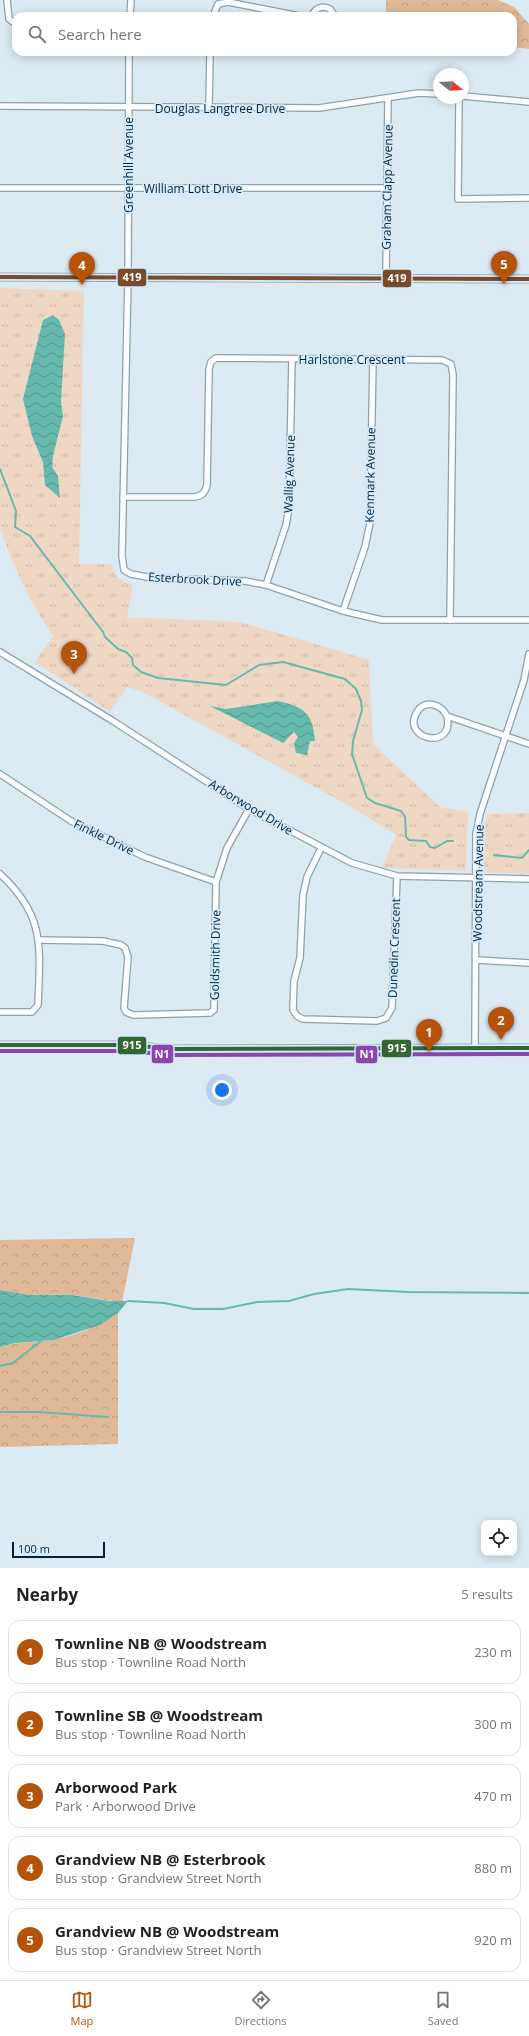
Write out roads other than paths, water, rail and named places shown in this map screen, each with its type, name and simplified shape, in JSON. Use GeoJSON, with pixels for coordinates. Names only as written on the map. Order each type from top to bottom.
{"type":"FeatureCollection","features":[{"type":"Feature","properties":{"kind":"street"},"geometry":{"type":"LineString","coordinates":[[7,0],[10,19],[12,21]]}},
{"type":"Feature","properties":{"kind":"street"},"geometry":{"type":"LineString","coordinates":[[130,12],[131,0]]}},
{"type":"Feature","properties":{"kind":"street"},"geometry":{"type":"LineString","coordinates":[[215,12],[218,4],[228,2],[279,12]]}},
{"type":"Feature","properties":{"kind":"street"},"geometry":{"type":"LineString","coordinates":[[314,12],[322,7],[330,9],[333,12]]}},
{"type":"Feature","properties":{"kind":"street","name":"Greenhill Avenue"},"geometry":{"type":"LineString","coordinates":[[128,278],[129,56]]}},
{"type":"Feature","properties":{"kind":"street"},"geometry":{"type":"LineString","coordinates":[[209,107],[210,56]]}},
{"type":"Feature","properties":{"kind":"street","name":"Douglas Langtree Drive"},"geometry":{"type":"LineString","coordinates":[[0,106],[319,108],[419,93],[433,94]]}},
{"type":"Feature","properties":{"kind":"street"},"geometry":{"type":"LineString","coordinates":[[469,97],[529,102]]}},
{"type":"Feature","properties":{"kind":"street","name":"Graham Clapp Avenue"},"geometry":{"type":"LineString","coordinates":[[386,277],[388,98]]}},
{"type":"Feature","properties":{"kind":"street"},"geometry":{"type":"LineString","coordinates":[[458,104],[458,199],[529,198]]}},
{"type":"Feature","properties":{"kind":"street","name":"William Lott Drive"},"geometry":{"type":"LineString","coordinates":[[0,188],[387,188]]}},
{"type":"Feature","properties":{"kind":"street"},"geometry":{"type":"LineString","coordinates":[[0,276],[128,278],[529,278]]}},
{"type":"Feature","properties":{"kind":"street","name":"Esterbrook Drive"},"geometry":{"type":"LineString","coordinates":[[128,278],[122,556],[124,570],[131,574],[152,578],[222,579],[266,585],[343,611],[382,620],[529,620]]}},
{"type":"Feature","properties":{"kind":"street","name":"Harlstone Crescent"},"geometry":{"type":"LineString","coordinates":[[123,497],[194,497],[200,496],[204,493],[207,484],[209,369],[213,360],[221,358],[442,360],[451,364],[453,369],[450,620]]}},
{"type":"Feature","properties":{"kind":"street","name":"Wallig Avenue"},"geometry":{"type":"LineString","coordinates":[[266,585],[288,517],[292,359]]}},
{"type":"Feature","properties":{"kind":"street","name":"Kenmark Avenue"},"geometry":{"type":"LineString","coordinates":[[343,611],[365,547],[370,523],[373,359]]}},
{"type":"Feature","properties":{"kind":"street","name":"Arborwood Drive"},"geometry":{"type":"LineString","coordinates":[[0,652],[113,721],[249,809],[352,863],[397,876],[529,879]]}},
{"type":"Feature","properties":{"kind":"street","name":"Woodstream Avenue"},"geometry":{"type":"LineString","coordinates":[[475,1048],[477,960],[476,834],[480,814],[524,680],[529,654]]}},
{"type":"Feature","properties":{"kind":"street"},"geometry":{"type":"LineString","coordinates":[[447,716],[448,725],[441,736],[430,739],[419,734],[416,729],[414,718],[416,713],[424,706],[435,705],[440,707],[447,716],[529,744]]}},
{"type":"Feature","properties":{"kind":"street","name":"Finkle Drive"},"geometry":{"type":"LineString","coordinates":[[0,774],[71,821],[145,857],[216,882]]}},
{"type":"Feature","properties":{"kind":"street","name":"Goldsmith Drive"},"geometry":{"type":"LineString","coordinates":[[39,940],[121,944],[128,957],[124,1008],[126,1012],[133,1015],[210,1014],[214,1010],[216,882],[227,848],[249,809]]}},
{"type":"Feature","properties":{"kind":"street","name":"Dunedin Crescent"},"geometry":{"type":"LineString","coordinates":[[321,848],[307,877],[303,895],[300,958],[294,981],[293,1010],[297,1016],[303,1019],[377,1021],[388,1015],[392,1008],[397,876]]}},
{"type":"Feature","properties":{"kind":"street"},"geometry":{"type":"LineString","coordinates":[[0,874],[23,899],[36,926],[39,940],[38,1005],[32,1012],[0,1012]]}},
{"type":"Feature","properties":{"kind":"street"},"geometry":{"type":"LineString","coordinates":[[477,960],[529,962]]}},
{"type":"Feature","properties":{"kind":"street"},"geometry":{"type":"LineString","coordinates":[[0,1045],[127,1045],[174,1049],[529,1048]]}},
{"type":"Feature","properties":{"kind":"water"},"geometry":{"type":"Polygon","coordinates":[[[53,315],[59,320],[65,334],[61,401],[63,416],[53,456],[52,467],[58,476],[60,498],[45,485],[43,462],[32,436],[23,399],[43,320],[53,315]]]}},
{"type":"Feature","properties":{"kind":"water"},"geometry":{"type":"Polygon","coordinates":[[[278,701],[301,709],[310,718],[315,741],[310,741],[307,755],[296,753],[294,743],[298,737],[294,732],[283,743],[210,706],[226,709],[278,701]]]}},
{"type":"Feature","properties":{"kind":"water"},"geometry":{"type":"Polygon","coordinates":[[[0,1290],[29,1295],[72,1295],[110,1301],[128,1301],[118,1313],[100,1325],[54,1340],[15,1343],[0,1347],[0,1290]]]}},
{"type":"Feature","properties":{"kind":"waterway"},"geometry":{"type":"LineString","coordinates":[[0,469],[16,511],[15,527],[30,536],[103,632],[105,637],[118,649],[126,652],[132,658],[133,665],[141,672],[158,678],[226,685],[259,665],[283,662],[345,679],[356,689],[361,701],[362,710],[353,741],[352,754],[367,798],[375,803],[401,811],[405,816],[406,837],[409,840],[426,841],[430,847],[435,848],[447,841],[453,841]]}},
{"type":"Feature","properties":{"kind":"waterway"},"geometry":{"type":"LineString","coordinates":[[494,855],[522,858],[529,850]]}},
{"type":"Feature","properties":{"kind":"waterway"},"geometry":{"type":"LineString","coordinates":[[128,1301],[164,1303],[194,1309],[223,1309],[257,1302],[289,1301],[314,1294],[348,1289],[408,1292],[529,1293]]}},
{"type":"Feature","properties":{"kind":"waterway"},"geometry":{"type":"LineString","coordinates":[[0,1366],[13,1363],[41,1341]]}},
{"type":"Feature","properties":{"kind":"waterway"},"geometry":{"type":"LineString","coordinates":[[0,1412],[39,1412],[108,1417]]}},
{"type":"Feature","properties":{"kind":"place","name":"Grandview NB @ Woodstream"},"geometry":{"type":"Point","coordinates":[504,284]}},
{"type":"Feature","properties":{"kind":"place","name":"Grandview NB @ Esterbrook"},"geometry":{"type":"Point","coordinates":[82,285]}},
{"type":"Feature","properties":{"kind":"place","name":"Arborwood Park"},"geometry":{"type":"Point","coordinates":[74,674]}},
{"type":"Feature","properties":{"kind":"place","name":"Townline SB @ Woodstream"},"geometry":{"type":"Point","coordinates":[501,1040]}},
{"type":"Feature","properties":{"kind":"place","name":"Townline NB @ Woodstream"},"geometry":{"type":"Point","coordinates":[429,1052]}}]}
